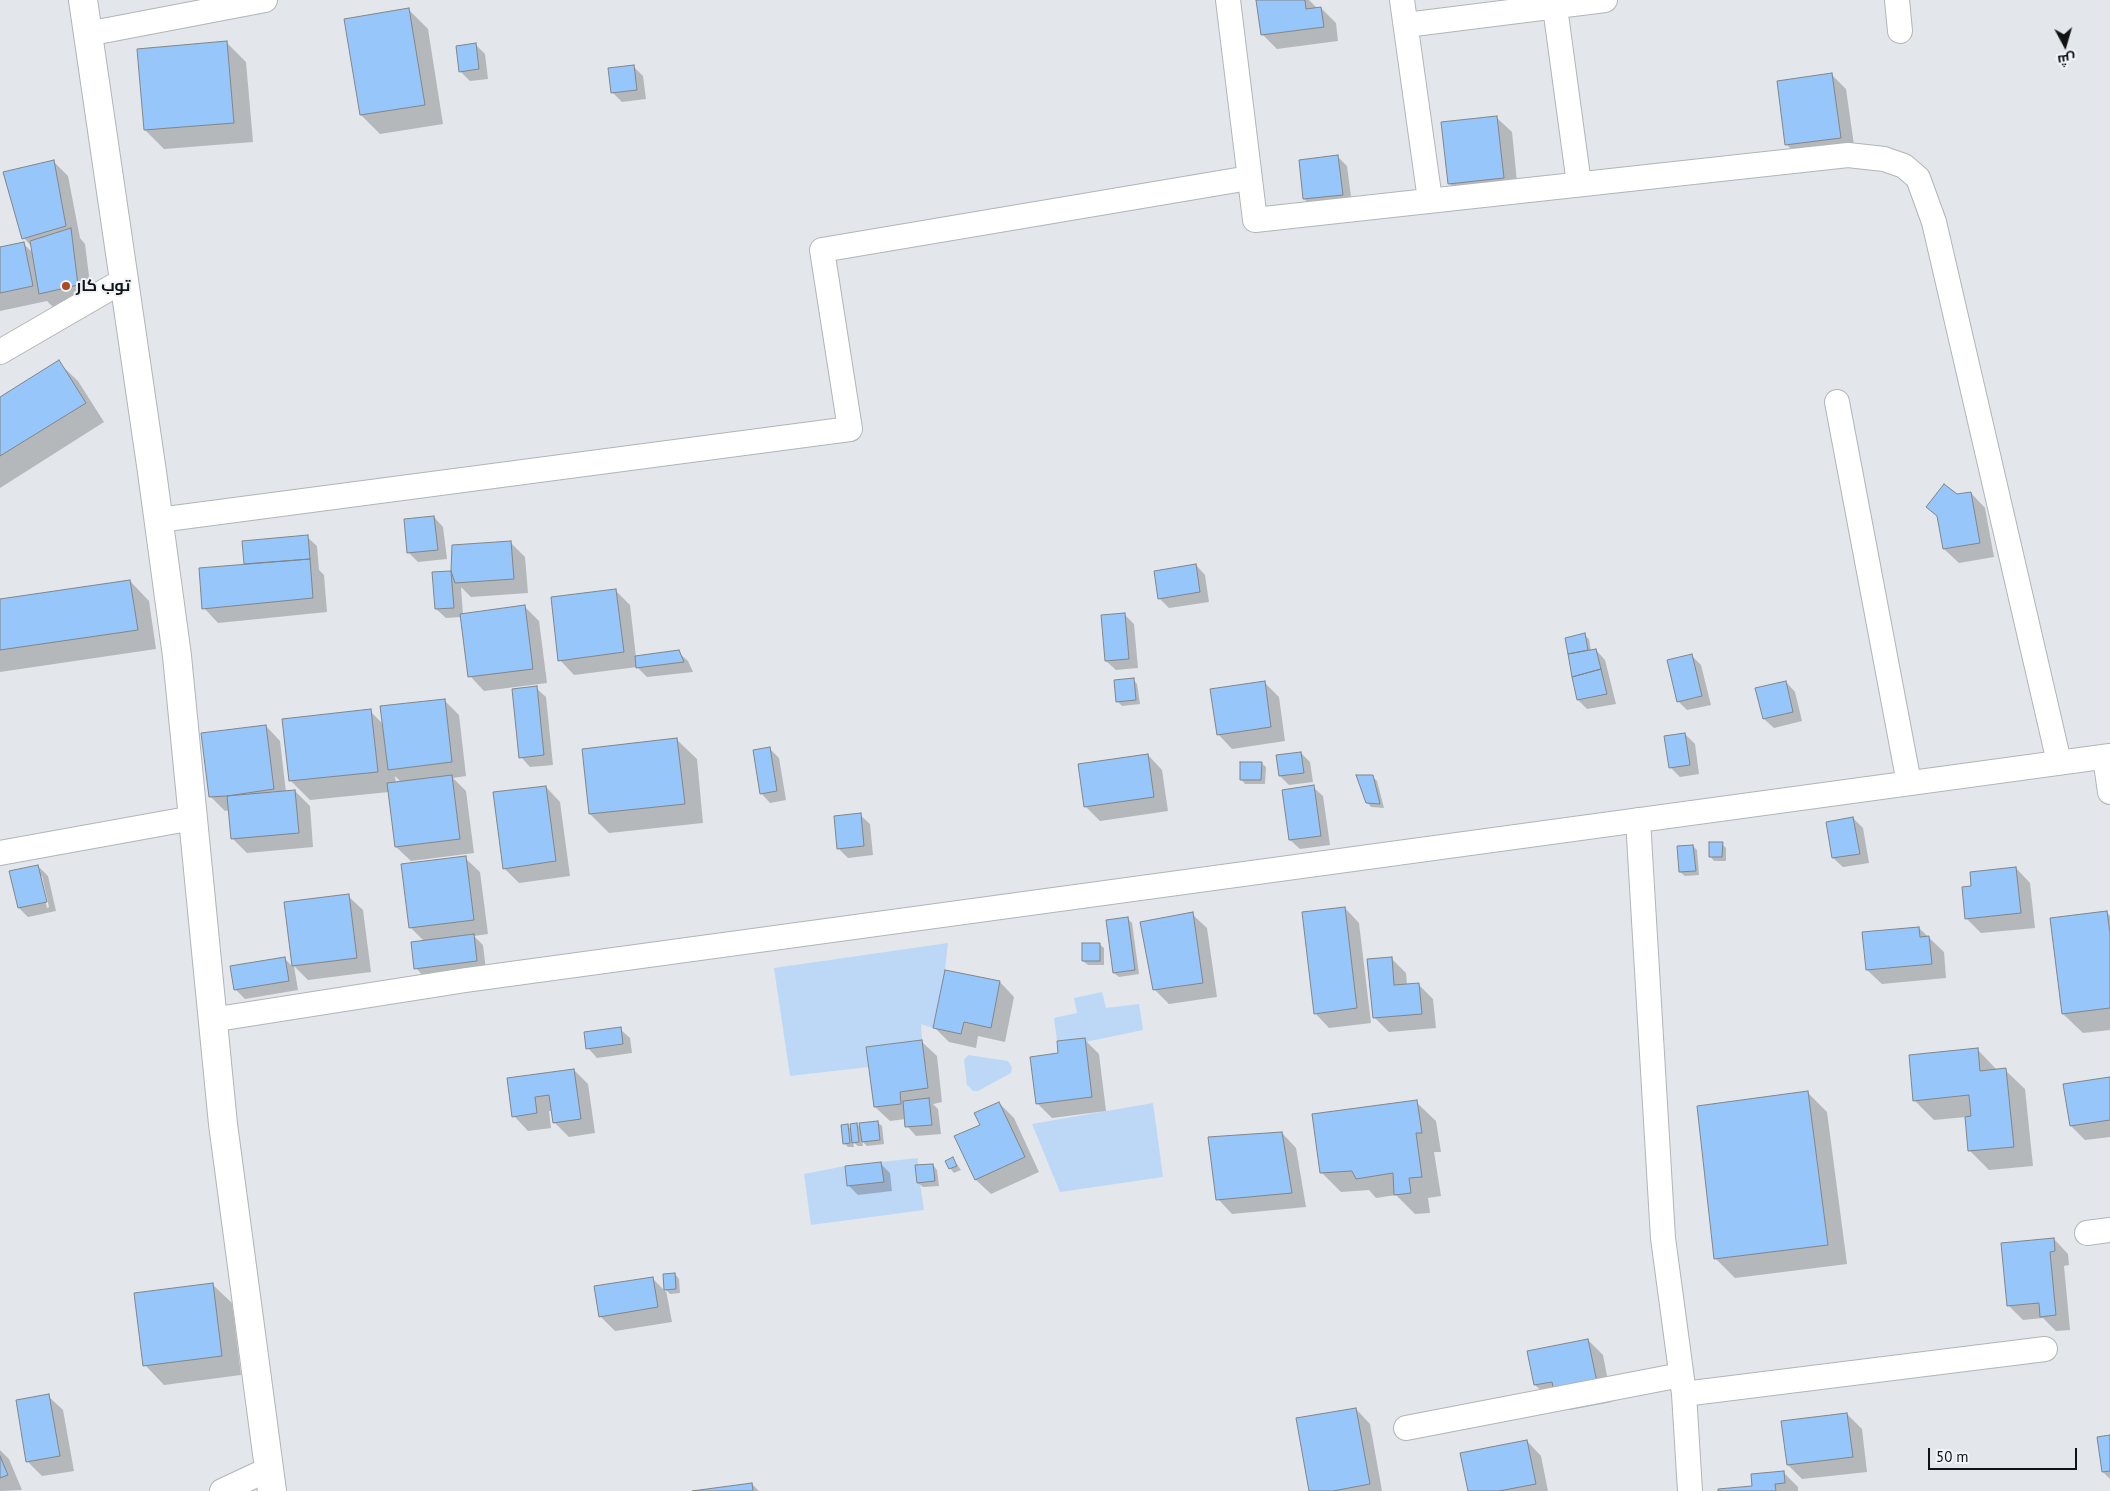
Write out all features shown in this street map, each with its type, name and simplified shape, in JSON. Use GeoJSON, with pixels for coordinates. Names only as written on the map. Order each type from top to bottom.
{"type":"FeatureCollection","features":[{"type":"Feature","properties":{"kind":"street"},"geometry":{"type":"LineString","coordinates":[[83,0],[159,520],[194,818],[211,1020],[270,1480],[222,1491]]}},
{"type":"Feature","properties":{"kind":"street"},"geometry":{"type":"LineString","coordinates":[[87,34],[265,0]]}},
{"type":"Feature","properties":{"kind":"street"},"geometry":{"type":"LineString","coordinates":[[1228,0],[1255,220],[1848,155],[1884,159],[1904,166],[1918,178],[1934,222],[2059,762]]}},
{"type":"Feature","properties":{"kind":"street"},"geometry":{"type":"LineString","coordinates":[[1402,0],[1430,200]]}},
{"type":"Feature","properties":{"kind":"street"},"geometry":{"type":"LineString","coordinates":[[1406,25],[1555,3],[1605,0]]}},
{"type":"Feature","properties":{"kind":"street"},"geometry":{"type":"LineString","coordinates":[[1897,0],[1900,31]]}},
{"type":"Feature","properties":{"kind":"street"},"geometry":{"type":"LineString","coordinates":[[1555,3],[1579,184]]}},
{"type":"Feature","properties":{"kind":"street"},"geometry":{"type":"LineString","coordinates":[[159,520],[850,429],[822,250],[1250,178]]}},
{"type":"Feature","properties":{"kind":"street"},"geometry":{"type":"LineString","coordinates":[[0,352],[124,280]]}},
{"type":"Feature","properties":{"kind":"street"},"geometry":{"type":"LineString","coordinates":[[1837,402],[1909,783]]}},
{"type":"Feature","properties":{"kind":"street"},"geometry":{"type":"LineString","coordinates":[[211,1020],[466,980],[2059,762],[2108,757],[2110,792]]}},
{"type":"Feature","properties":{"kind":"street"},"geometry":{"type":"LineString","coordinates":[[0,853],[194,818]]}},
{"type":"Feature","properties":{"kind":"street"},"geometry":{"type":"LineString","coordinates":[[1638,820],[1663,1238],[1682,1385],[1690,1491]]}},
{"type":"Feature","properties":{"kind":"street"},"geometry":{"type":"LineString","coordinates":[[2086,1233],[2110,1230]]}},
{"type":"Feature","properties":{"kind":"street"},"geometry":{"type":"LineString","coordinates":[[1406,1428],[1682,1385],[2046,1349]]}},
{"type":"Feature","properties":{"kind":"shaded area"},"geometry":{"type":"Polygon","coordinates":[[[948,943],[945,970],[933,1028],[921,1024],[922,1040],[866,1047],[869,1067],[790,1076],[774,968],[948,943]]]}},
{"type":"Feature","properties":{"kind":"shaded area"},"geometry":{"type":"Polygon","coordinates":[[[1102,992],[1106,1008],[1139,1004],[1143,1030],[1085,1042],[1084,1038],[1057,1041],[1054,1018],[1077,1013],[1074,998],[1102,992]]]}},
{"type":"Feature","properties":{"kind":"shaded area"},"geometry":{"type":"Polygon","coordinates":[[[968,1055],[1008,1061],[1012,1067],[1011,1073],[978,1091],[973,1091],[967,1085],[964,1060],[968,1055]]]}},
{"type":"Feature","properties":{"kind":"shaded area"},"geometry":{"type":"Polygon","coordinates":[[[1153,1103],[1163,1177],[1060,1192],[1032,1124],[1153,1103]]]}},
{"type":"Feature","properties":{"kind":"shaded area"},"geometry":{"type":"Polygon","coordinates":[[[918,1158],[918,1165],[915,1166],[924,1210],[811,1225],[804,1174],[845,1166],[848,1186],[883,1182],[881,1162],[918,1158]]]}},
{"type":"Feature","properties":{"kind":"building"},"geometry":{"type":"Polygon","coordinates":[[[1256,0],[1305,0],[1306,9],[1321,7],[1324,27],[1261,35],[1256,0]]]}},
{"type":"Feature","properties":{"kind":"building"},"geometry":{"type":"Polygon","coordinates":[[[409,8],[425,105],[360,115],[344,19],[409,8]]]}},
{"type":"Feature","properties":{"kind":"building"},"geometry":{"type":"Polygon","coordinates":[[[227,41],[234,123],[144,130],[137,49],[227,41]]]}},
{"type":"Feature","properties":{"kind":"building"},"geometry":{"type":"Polygon","coordinates":[[[476,43],[479,69],[459,72],[456,46],[476,43]]]}},
{"type":"Feature","properties":{"kind":"building"},"geometry":{"type":"Polygon","coordinates":[[[634,65],[637,90],[611,93],[608,68],[634,65]]]}},
{"type":"Feature","properties":{"kind":"building"},"geometry":{"type":"Polygon","coordinates":[[[1832,73],[1841,138],[1785,145],[1777,81],[1832,73]]]}},
{"type":"Feature","properties":{"kind":"building"},"geometry":{"type":"Polygon","coordinates":[[[1497,116],[1504,178],[1448,184],[1441,122],[1497,116]]]}},
{"type":"Feature","properties":{"kind":"building"},"geometry":{"type":"Polygon","coordinates":[[[1338,155],[1343,195],[1303,199],[1299,160],[1338,155]]]}},
{"type":"Feature","properties":{"kind":"building"},"geometry":{"type":"Polygon","coordinates":[[[54,160],[66,226],[22,239],[3,172],[54,160]]]}},
{"type":"Feature","properties":{"kind":"building"},"geometry":{"type":"Polygon","coordinates":[[[71,228],[78,285],[39,294],[30,241],[71,228]]]}},
{"type":"Feature","properties":{"kind":"building"},"geometry":{"type":"Polygon","coordinates":[[[24,242],[33,286],[0,293],[0,247],[24,242]]]}},
{"type":"Feature","properties":{"kind":"building"},"geometry":{"type":"Polygon","coordinates":[[[59,360],[86,403],[0,456],[0,397],[59,360]]]}},
{"type":"Feature","properties":{"kind":"building"},"geometry":{"type":"Polygon","coordinates":[[[1944,484],[1957,494],[1971,492],[1980,543],[1943,549],[1937,516],[1926,507],[1944,484]]]}},
{"type":"Feature","properties":{"kind":"building"},"geometry":{"type":"Polygon","coordinates":[[[434,516],[438,550],[407,553],[404,519],[434,516]]]}},
{"type":"Feature","properties":{"kind":"building"},"geometry":{"type":"Polygon","coordinates":[[[308,535],[310,559],[244,564],[242,541],[308,535]]]}},
{"type":"Feature","properties":{"kind":"building"},"geometry":{"type":"Polygon","coordinates":[[[511,541],[514,579],[455,583],[451,571],[452,545],[511,541]]]}},
{"type":"Feature","properties":{"kind":"building"},"geometry":{"type":"Polygon","coordinates":[[[310,559],[313,598],[202,609],[199,568],[310,559]]]}},
{"type":"Feature","properties":{"kind":"building"},"geometry":{"type":"Polygon","coordinates":[[[1196,564],[1200,592],[1158,599],[1154,571],[1196,564]]]}},
{"type":"Feature","properties":{"kind":"building"},"geometry":{"type":"Polygon","coordinates":[[[451,571],[454,608],[435,609],[432,572],[451,571]]]}},
{"type":"Feature","properties":{"kind":"building"},"geometry":{"type":"Polygon","coordinates":[[[130,580],[138,630],[0,650],[0,599],[130,580]]]}},
{"type":"Feature","properties":{"kind":"building"},"geometry":{"type":"Polygon","coordinates":[[[616,589],[624,652],[558,661],[551,597],[616,589]]]}},
{"type":"Feature","properties":{"kind":"building"},"geometry":{"type":"Polygon","coordinates":[[[525,605],[533,669],[468,677],[460,614],[525,605]]]}},
{"type":"Feature","properties":{"kind":"building"},"geometry":{"type":"Polygon","coordinates":[[[1125,613],[1129,659],[1105,661],[1101,615],[1125,613]]]}},
{"type":"Feature","properties":{"kind":"building"},"geometry":{"type":"Polygon","coordinates":[[[1585,633],[1588,650],[1568,654],[1565,638],[1585,633]]]}},
{"type":"Feature","properties":{"kind":"building"},"geometry":{"type":"Polygon","coordinates":[[[1596,649],[1601,669],[1572,677],[1568,654],[1596,649]]]}},
{"type":"Feature","properties":{"kind":"building"},"geometry":{"type":"Polygon","coordinates":[[[679,650],[684,662],[636,668],[635,656],[679,650]]]}},
{"type":"Feature","properties":{"kind":"building"},"geometry":{"type":"Polygon","coordinates":[[[1692,654],[1702,696],[1677,702],[1667,660],[1692,654]]]}},
{"type":"Feature","properties":{"kind":"building"},"geometry":{"type":"Polygon","coordinates":[[[1601,669],[1607,694],[1577,700],[1572,677],[1601,669]]]}},
{"type":"Feature","properties":{"kind":"building"},"geometry":{"type":"Polygon","coordinates":[[[1134,678],[1136,700],[1116,702],[1114,680],[1134,678]]]}},
{"type":"Feature","properties":{"kind":"building"},"geometry":{"type":"Polygon","coordinates":[[[1265,681],[1271,727],[1217,735],[1210,689],[1265,681]]]}},
{"type":"Feature","properties":{"kind":"building"},"geometry":{"type":"Polygon","coordinates":[[[1786,681],[1793,712],[1763,719],[1755,688],[1786,681]]]}},
{"type":"Feature","properties":{"kind":"building"},"geometry":{"type":"Polygon","coordinates":[[[537,686],[544,755],[519,758],[512,689],[537,686]]]}},
{"type":"Feature","properties":{"kind":"building"},"geometry":{"type":"Polygon","coordinates":[[[445,699],[452,762],[388,770],[380,706],[445,699]]]}},
{"type":"Feature","properties":{"kind":"building"},"geometry":{"type":"Polygon","coordinates":[[[371,709],[378,772],[289,781],[282,719],[371,709]]]}},
{"type":"Feature","properties":{"kind":"building"},"geometry":{"type":"Polygon","coordinates":[[[266,725],[274,789],[209,797],[201,733],[266,725]]]}},
{"type":"Feature","properties":{"kind":"building"},"geometry":{"type":"Polygon","coordinates":[[[1685,733],[1690,765],[1669,768],[1664,736],[1685,733]]]}},
{"type":"Feature","properties":{"kind":"building"},"geometry":{"type":"Polygon","coordinates":[[[677,738],[685,804],[589,814],[582,749],[677,738]]]}},
{"type":"Feature","properties":{"kind":"building"},"geometry":{"type":"Polygon","coordinates":[[[770,747],[777,791],[760,794],[753,750],[770,747]]]}},
{"type":"Feature","properties":{"kind":"building"},"geometry":{"type":"Polygon","coordinates":[[[1301,752],[1304,773],[1279,776],[1276,755],[1301,752]]]}},
{"type":"Feature","properties":{"kind":"building"},"geometry":{"type":"Polygon","coordinates":[[[1148,754],[1154,797],[1084,807],[1078,764],[1148,754]]]}},
{"type":"Feature","properties":{"kind":"building"},"geometry":{"type":"Polygon","coordinates":[[[1240,762],[1262,762],[1261,780],[1240,780],[1240,762]]]}},
{"type":"Feature","properties":{"kind":"building"},"geometry":{"type":"Polygon","coordinates":[[[452,775],[460,839],[395,847],[387,783],[452,775]]]}},
{"type":"Feature","properties":{"kind":"building"},"geometry":{"type":"Polygon","coordinates":[[[1356,775],[1373,775],[1380,804],[1366,803],[1356,775]]]}},
{"type":"Feature","properties":{"kind":"building"},"geometry":{"type":"Polygon","coordinates":[[[1314,785],[1321,836],[1289,840],[1282,790],[1314,785]]]}},
{"type":"Feature","properties":{"kind":"building"},"geometry":{"type":"Polygon","coordinates":[[[546,786],[556,861],[503,869],[493,792],[546,786]]]}},
{"type":"Feature","properties":{"kind":"building"},"geometry":{"type":"Polygon","coordinates":[[[295,790],[299,833],[231,839],[227,796],[295,790]]]}},
{"type":"Feature","properties":{"kind":"building"},"geometry":{"type":"Polygon","coordinates":[[[861,813],[864,846],[837,849],[834,816],[861,813]]]}},
{"type":"Feature","properties":{"kind":"building"},"geometry":{"type":"Polygon","coordinates":[[[1853,817],[1860,854],[1832,858],[1826,822],[1853,817]]]}},
{"type":"Feature","properties":{"kind":"building"},"geometry":{"type":"Polygon","coordinates":[[[1709,842],[1723,842],[1722,857],[1709,857],[1709,842]]]}},
{"type":"Feature","properties":{"kind":"building"},"geometry":{"type":"Polygon","coordinates":[[[1693,845],[1696,871],[1679,872],[1677,846],[1693,845]]]}},
{"type":"Feature","properties":{"kind":"building"},"geometry":{"type":"Polygon","coordinates":[[[466,856],[474,920],[409,928],[401,864],[466,856]]]}},
{"type":"Feature","properties":{"kind":"building"},"geometry":{"type":"Polygon","coordinates":[[[38,865],[47,902],[18,908],[9,871],[38,865]]]}},
{"type":"Feature","properties":{"kind":"building"},"geometry":{"type":"Polygon","coordinates":[[[2016,867],[2021,913],[1965,919],[1962,887],[1971,886],[1970,872],[2016,867]]]}},
{"type":"Feature","properties":{"kind":"building"},"geometry":{"type":"Polygon","coordinates":[[[349,894],[357,958],[292,966],[284,902],[349,894]]]}},
{"type":"Feature","properties":{"kind":"building"},"geometry":{"type":"Polygon","coordinates":[[[1345,907],[1357,1008],[1314,1014],[1302,912],[1345,907]]]}},
{"type":"Feature","properties":{"kind":"building"},"geometry":{"type":"Polygon","coordinates":[[[2107,911],[2110,933],[2110,1008],[2062,1014],[2050,918],[2107,911]]]}},
{"type":"Feature","properties":{"kind":"building"},"geometry":{"type":"Polygon","coordinates":[[[1193,912],[1203,983],[1153,990],[1140,922],[1193,912]]]}},
{"type":"Feature","properties":{"kind":"building"},"geometry":{"type":"Polygon","coordinates":[[[1128,917],[1135,970],[1113,973],[1106,920],[1128,917]]]}},
{"type":"Feature","properties":{"kind":"building"},"geometry":{"type":"Polygon","coordinates":[[[1919,927],[1920,937],[1929,936],[1932,964],[1866,970],[1862,932],[1919,927]]]}},
{"type":"Feature","properties":{"kind":"building"},"geometry":{"type":"Polygon","coordinates":[[[474,934],[477,961],[414,969],[411,942],[474,934]]]}},
{"type":"Feature","properties":{"kind":"building"},"geometry":{"type":"Polygon","coordinates":[[[1082,943],[1100,943],[1100,961],[1082,961],[1082,943]]]}},
{"type":"Feature","properties":{"kind":"building"},"geometry":{"type":"Polygon","coordinates":[[[285,957],[289,981],[234,990],[230,966],[285,957]]]}},
{"type":"Feature","properties":{"kind":"building"},"geometry":{"type":"Polygon","coordinates":[[[1392,957],[1394,985],[1419,983],[1422,1014],[1373,1018],[1367,959],[1392,957]]]}},
{"type":"Feature","properties":{"kind":"building"},"geometry":{"type":"Polygon","coordinates":[[[945,970],[1000,981],[991,1028],[964,1022],[961,1034],[933,1028],[945,970]]]}},
{"type":"Feature","properties":{"kind":"building"},"geometry":{"type":"Polygon","coordinates":[[[621,1027],[623,1044],[586,1049],[584,1032],[621,1027]]]}},
{"type":"Feature","properties":{"kind":"building"},"geometry":{"type":"Polygon","coordinates":[[[1085,1038],[1092,1097],[1036,1104],[1030,1057],[1058,1053],[1057,1041],[1085,1038]]]}},
{"type":"Feature","properties":{"kind":"building"},"geometry":{"type":"Polygon","coordinates":[[[922,1040],[928,1088],[900,1092],[901,1104],[874,1107],[866,1047],[922,1040]]]}},
{"type":"Feature","properties":{"kind":"building"},"geometry":{"type":"Polygon","coordinates":[[[1978,1048],[1980,1071],[2006,1068],[2014,1147],[1968,1151],[1965,1117],[1971,1116],[1969,1095],[1913,1101],[1909,1055],[1978,1048]]]}},
{"type":"Feature","properties":{"kind":"building"},"geometry":{"type":"Polygon","coordinates":[[[574,1069],[581,1119],[553,1123],[549,1095],[535,1097],[537,1113],[512,1117],[507,1078],[574,1069]]]}},
{"type":"Feature","properties":{"kind":"building"},"geometry":{"type":"Polygon","coordinates":[[[2110,1077],[2110,1120],[2070,1126],[2063,1084],[2110,1077]]]}},
{"type":"Feature","properties":{"kind":"building"},"geometry":{"type":"Polygon","coordinates":[[[1808,1091],[1828,1245],[1714,1259],[1697,1106],[1808,1091]]]}},
{"type":"Feature","properties":{"kind":"building"},"geometry":{"type":"Polygon","coordinates":[[[929,1098],[932,1125],[905,1127],[903,1101],[929,1098]]]}},
{"type":"Feature","properties":{"kind":"building"},"geometry":{"type":"Polygon","coordinates":[[[1417,1100],[1422,1133],[1416,1133],[1422,1177],[1409,1178],[1411,1193],[1394,1195],[1393,1173],[1356,1179],[1352,1171],[1320,1173],[1312,1114],[1417,1100]]]}},
{"type":"Feature","properties":{"kind":"building"},"geometry":{"type":"Polygon","coordinates":[[[999,1102],[1025,1157],[975,1180],[954,1136],[980,1125],[974,1113],[999,1102]]]}},
{"type":"Feature","properties":{"kind":"building"},"geometry":{"type":"Polygon","coordinates":[[[878,1121],[880,1140],[862,1142],[859,1123],[878,1121]]]}},
{"type":"Feature","properties":{"kind":"building"},"geometry":{"type":"Polygon","coordinates":[[[857,1123],[859,1142],[852,1143],[850,1124],[857,1123]]]}},
{"type":"Feature","properties":{"kind":"building"},"geometry":{"type":"Polygon","coordinates":[[[848,1124],[850,1143],[843,1144],[841,1125],[848,1124]]]}},
{"type":"Feature","properties":{"kind":"building"},"geometry":{"type":"Polygon","coordinates":[[[1282,1132],[1292,1193],[1216,1200],[1208,1137],[1282,1132]]]}},
{"type":"Feature","properties":{"kind":"building"},"geometry":{"type":"Polygon","coordinates":[[[953,1157],[957,1166],[949,1169],[945,1161],[953,1157]]]}},
{"type":"Feature","properties":{"kind":"building"},"geometry":{"type":"Polygon","coordinates":[[[881,1162],[884,1182],[847,1186],[845,1166],[881,1162]]]}},
{"type":"Feature","properties":{"kind":"building"},"geometry":{"type":"Polygon","coordinates":[[[933,1164],[935,1181],[917,1183],[915,1165],[933,1164]]]}},
{"type":"Feature","properties":{"kind":"building"},"geometry":{"type":"Polygon","coordinates":[[[2054,1238],[2055,1251],[2050,1252],[2056,1315],[2040,1317],[2039,1303],[2007,1306],[2001,1243],[2054,1238]]]}},
{"type":"Feature","properties":{"kind":"building"},"geometry":{"type":"Polygon","coordinates":[[[675,1273],[676,1289],[664,1290],[663,1274],[675,1273]]]}},
{"type":"Feature","properties":{"kind":"building"},"geometry":{"type":"Polygon","coordinates":[[[653,1277],[658,1307],[599,1317],[594,1286],[653,1277]]]}},
{"type":"Feature","properties":{"kind":"building"},"geometry":{"type":"Polygon","coordinates":[[[213,1283],[222,1356],[143,1366],[134,1293],[213,1283]]]}},
{"type":"Feature","properties":{"kind":"building"},"geometry":{"type":"Polygon","coordinates":[[[1588,1339],[1598,1387],[1555,1396],[1552,1382],[1534,1385],[1527,1351],[1588,1339]]]}},
{"type":"Feature","properties":{"kind":"building"},"geometry":{"type":"Polygon","coordinates":[[[49,1394],[60,1456],[26,1462],[16,1400],[49,1394]]]}},
{"type":"Feature","properties":{"kind":"building"},"geometry":{"type":"Polygon","coordinates":[[[1356,1408],[1370,1484],[1333,1491],[1309,1491],[1296,1418],[1356,1408]]]}},
{"type":"Feature","properties":{"kind":"building"},"geometry":{"type":"Polygon","coordinates":[[[1847,1413],[1853,1457],[1787,1465],[1781,1421],[1847,1413]]]}},
{"type":"Feature","properties":{"kind":"building"},"geometry":{"type":"Polygon","coordinates":[[[2110,1435],[2110,1471],[2102,1472],[2097,1437],[2110,1435]]]}},
{"type":"Feature","properties":{"kind":"building"},"geometry":{"type":"Polygon","coordinates":[[[1527,1440],[1536,1484],[1499,1491],[1468,1491],[1460,1453],[1527,1440]]]}},
{"type":"Feature","properties":{"kind":"building"},"geometry":{"type":"Polygon","coordinates":[[[0,1456],[8,1475],[0,1478],[0,1456]]]}},
{"type":"Feature","properties":{"kind":"building"},"geometry":{"type":"Polygon","coordinates":[[[1784,1471],[1785,1483],[1775,1484],[1776,1491],[1718,1491],[1718,1489],[1752,1486],[1751,1474],[1784,1471]]]}},
{"type":"Feature","properties":{"kind":"building"},"geometry":{"type":"Polygon","coordinates":[[[752,1483],[753,1491],[692,1491],[752,1483]]]}},
{"type":"Feature","properties":{"kind":"place","name":"توب كار"},"geometry":{"type":"Point","coordinates":[66,286]}}]}
